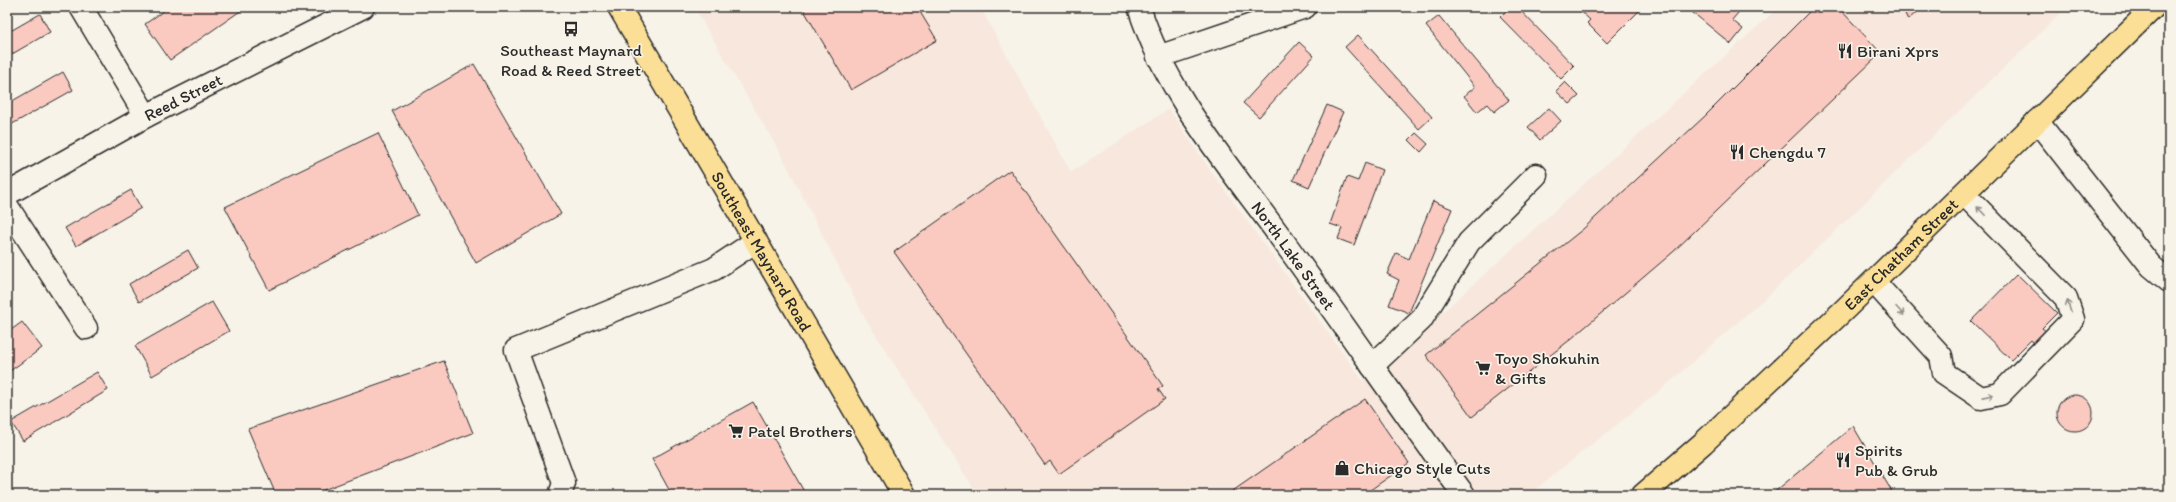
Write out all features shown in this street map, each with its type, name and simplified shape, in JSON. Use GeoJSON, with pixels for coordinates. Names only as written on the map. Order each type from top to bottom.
{"type":"FeatureCollection","features":[{"type":"Feature","properties":{"kind":"main road","name":"Southeast Maynard Road"},"geometry":{"type":"LineString","coordinates":[[619,7],[904,495]]}},
{"type":"Feature","properties":{"kind":"main road","name":"East Chatham Street"},"geometry":{"type":"LineString","coordinates":[[1643,495],[1703,443],[1874,282],[2154,7]]}},
{"type":"Feature","properties":{"kind":"street"},"geometry":{"type":"LineString","coordinates":[[81,7],[146,116]]}},
{"type":"Feature","properties":{"kind":"street","name":"Reed Street"},"geometry":{"type":"LineString","coordinates":[[7,194],[146,116],[363,7]]}},
{"type":"Feature","properties":{"kind":"street","name":"North Lake Street"},"geometry":{"type":"LineString","coordinates":[[1138,7],[1158,57],[1182,101],[1464,495]]}},
{"type":"Feature","properties":{"kind":"street"},"geometry":{"type":"LineString","coordinates":[[1158,57],[1305,7]]}},
{"type":"Feature","properties":{"kind":"street"},"geometry":{"type":"LineString","coordinates":[[2037,121],[2151,266],[2169,282]]}},
{"type":"Feature","properties":{"kind":"street"},"geometry":{"type":"LineString","coordinates":[[1372,366],[1421,320],[1469,242],[1536,174]]}},
{"type":"Feature","properties":{"kind":"street"},"geometry":{"type":"LineString","coordinates":[[1874,282],[1941,356],[1944,373],[1981,398],[2000,394],[2073,319],[2066,298],[1964,194]]}},
{"type":"Feature","properties":{"kind":"street"},"geometry":{"type":"LineString","coordinates":[[7,206],[86,328]]}},
{"type":"Feature","properties":{"kind":"street"},"geometry":{"type":"LineString","coordinates":[[560,495],[564,483],[516,350],[714,269],[756,241]]}},
{"type":"Feature","properties":{"kind":"shaded area"},"geometry":{"type":"Polygon","coordinates":[[[694,7],[980,7],[1071,172],[1169,109],[1203,160],[1363,381],[1389,361],[1779,7],[2067,7],[1773,291],[1663,388],[1528,495],[978,495],[865,318],[781,154],[694,7]]]}},
{"type":"Feature","properties":{"kind":"building"},"geometry":{"type":"Polygon","coordinates":[[[169,7],[246,7],[170,60],[145,24],[169,7]]]}},
{"type":"Feature","properties":{"kind":"building"},"geometry":{"type":"Polygon","coordinates":[[[802,7],[917,7],[937,40],[851,90],[802,7]]]}},
{"type":"Feature","properties":{"kind":"building"},"geometry":{"type":"Polygon","coordinates":[[[1510,7],[1517,7],[1574,66],[1561,79],[1500,17],[1510,7]]]}},
{"type":"Feature","properties":{"kind":"building"},"geometry":{"type":"Polygon","coordinates":[[[1576,7],[1643,7],[1607,43],[1587,23],[1590,20],[1576,7]]]}},
{"type":"Feature","properties":{"kind":"building"},"geometry":{"type":"Polygon","coordinates":[[[1686,7],[1743,7],[1732,20],[1743,29],[1731,44],[1686,7]]]}},
{"type":"Feature","properties":{"kind":"building"},"geometry":{"type":"Polygon","coordinates":[[[1814,7],[1838,7],[1881,53],[1672,253],[1571,339],[1472,417],[1426,355],[1583,229],[1705,116],[1814,7]]]}},
{"type":"Feature","properties":{"kind":"building"},"geometry":{"type":"Polygon","coordinates":[[[1902,7],[1922,7],[1908,20],[1902,7]]]}},
{"type":"Feature","properties":{"kind":"building"},"geometry":{"type":"Polygon","coordinates":[[[40,14],[50,32],[7,57],[7,33],[40,14]]]}},
{"type":"Feature","properties":{"kind":"building"},"geometry":{"type":"Polygon","coordinates":[[[1439,16],[1509,100],[1494,112],[1487,104],[1477,112],[1464,96],[1475,87],[1426,26],[1439,16]]]}},
{"type":"Feature","properties":{"kind":"building"},"geometry":{"type":"Polygon","coordinates":[[[1358,35],[1432,117],[1419,129],[1345,47],[1358,35]]]}},
{"type":"Feature","properties":{"kind":"building"},"geometry":{"type":"Polygon","coordinates":[[[1299,42],[1314,56],[1259,117],[1243,103],[1299,42]]]}},
{"type":"Feature","properties":{"kind":"building"},"geometry":{"type":"Polygon","coordinates":[[[474,64],[561,214],[476,263],[392,111],[474,64]]]}},
{"type":"Feature","properties":{"kind":"building"},"geometry":{"type":"Polygon","coordinates":[[[63,72],[73,90],[7,127],[7,104],[63,72]]]}},
{"type":"Feature","properties":{"kind":"building"},"geometry":{"type":"Polygon","coordinates":[[[1565,82],[1579,96],[1570,104],[1556,91],[1565,82]]]}},
{"type":"Feature","properties":{"kind":"building"},"geometry":{"type":"Polygon","coordinates":[[[1327,105],[1343,112],[1309,187],[1293,180],[1327,105]]]}},
{"type":"Feature","properties":{"kind":"building"},"geometry":{"type":"Polygon","coordinates":[[[1549,108],[1561,121],[1540,140],[1528,127],[1549,108]]]}},
{"type":"Feature","properties":{"kind":"building"},"geometry":{"type":"Polygon","coordinates":[[[378,133],[418,215],[269,290],[225,207],[378,133]]]}},
{"type":"Feature","properties":{"kind":"building"},"geometry":{"type":"Polygon","coordinates":[[[1416,133],[1428,144],[1421,152],[1409,140],[1416,133]]]}},
{"type":"Feature","properties":{"kind":"building"},"geometry":{"type":"Polygon","coordinates":[[[1365,163],[1382,170],[1354,245],[1338,239],[1342,228],[1330,224],[1347,177],[1358,181],[1365,163]]]}},
{"type":"Feature","properties":{"kind":"building"},"geometry":{"type":"Polygon","coordinates":[[[1010,170],[1163,386],[1158,389],[1165,399],[1059,474],[1050,461],[1045,465],[894,252],[1010,170]]]}},
{"type":"Feature","properties":{"kind":"building"},"geometry":{"type":"Polygon","coordinates":[[[131,190],[141,208],[76,246],[65,228],[131,190]]]}},
{"type":"Feature","properties":{"kind":"building"},"geometry":{"type":"Polygon","coordinates":[[[1433,201],[1452,209],[1409,313],[1389,305],[1399,280],[1387,274],[1396,253],[1409,259],[1433,201]]]}},
{"type":"Feature","properties":{"kind":"building"},"geometry":{"type":"Polygon","coordinates":[[[188,250],[198,268],[139,302],[129,284],[188,250]]]}},
{"type":"Feature","properties":{"kind":"building"},"geometry":{"type":"Polygon","coordinates":[[[2017,274],[2057,313],[2042,328],[2048,333],[2036,345],[2031,340],[2011,360],[1971,321],[2017,274]]]}},
{"type":"Feature","properties":{"kind":"building"},"geometry":{"type":"Polygon","coordinates":[[[212,302],[229,331],[152,376],[135,346],[212,302]]]}},
{"type":"Feature","properties":{"kind":"building"},"geometry":{"type":"Polygon","coordinates":[[[22,322],[42,348],[7,373],[7,333],[22,322]]]}},
{"type":"Feature","properties":{"kind":"building"},"geometry":{"type":"Polygon","coordinates":[[[444,361],[473,433],[310,495],[276,495],[248,429],[444,361]]]}},
{"type":"Feature","properties":{"kind":"building"},"geometry":{"type":"Polygon","coordinates":[[[97,372],[108,390],[23,441],[11,422],[97,372]]]}},
{"type":"Feature","properties":{"kind":"building"},"geometry":{"type":"Polygon","coordinates":[[[2075,395],[2088,400],[2093,413],[2088,426],[2075,431],[2062,426],[2057,413],[2062,400],[2075,395]]]}},
{"type":"Feature","properties":{"kind":"building"},"geometry":{"type":"Polygon","coordinates":[[[1365,399],[1409,463],[1363,495],[1227,495],[1365,399]]]}},
{"type":"Feature","properties":{"kind":"building","name":"Patel Brothers"},"geometry":{"type":"Polygon","coordinates":[[[753,402],[806,495],[672,495],[652,459],[753,402]]]}},
{"type":"Feature","properties":{"kind":"building","name":"Spirits Pub & Grub"},"geometry":{"type":"Polygon","coordinates":[[[1853,426],[1894,495],[1771,495],[1853,426]]]}},
{"type":"Feature","properties":{"kind":"place","name":"Southeast Maynard Road & Reed Street"},"geometry":{"type":"Point","coordinates":[571,29]}},
{"type":"Feature","properties":{"kind":"place","name":"Birani Xprs"},"geometry":{"type":"Point","coordinates":[1845,51]}},
{"type":"Feature","properties":{"kind":"place","name":"Chengdu 7"},"geometry":{"type":"Point","coordinates":[1737,152]}},
{"type":"Feature","properties":{"kind":"place","name":"Toyo Shokuhin & Gifts"},"geometry":{"type":"Point","coordinates":[1483,368]}},
{"type":"Feature","properties":{"kind":"place","name":"Patel Brothers"},"geometry":{"type":"Point","coordinates":[736,431]}},
{"type":"Feature","properties":{"kind":"place","name":"Spirits Pub & Grub"},"geometry":{"type":"Point","coordinates":[1843,460]}},
{"type":"Feature","properties":{"kind":"place","name":"Chicago Style Cuts"},"geometry":{"type":"Point","coordinates":[1342,468]}}]}
